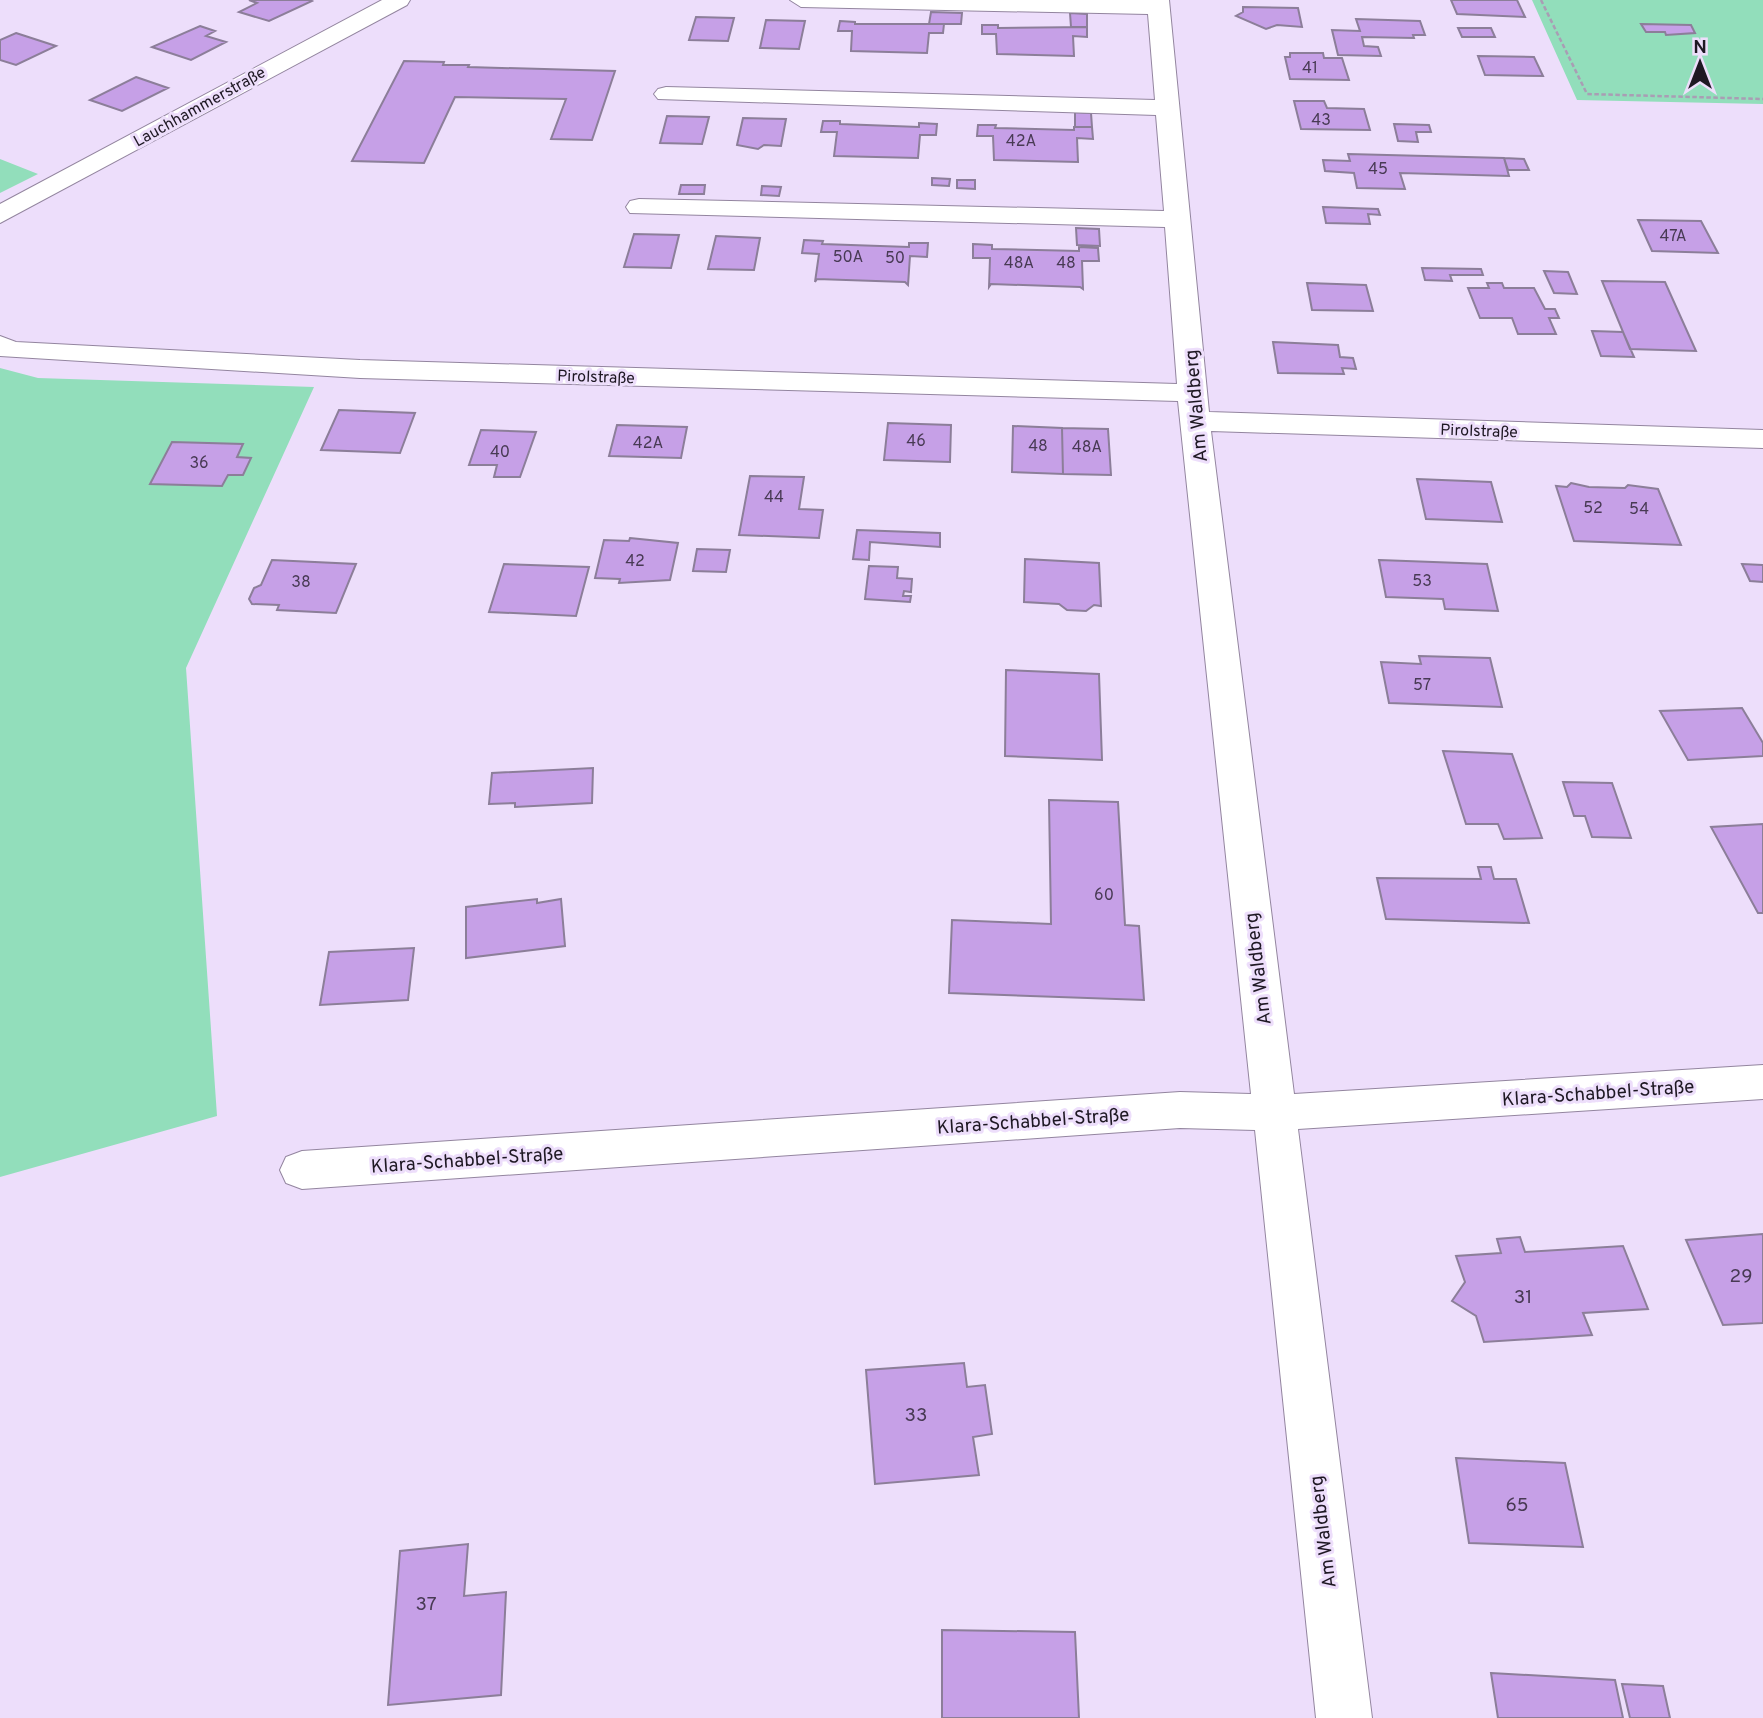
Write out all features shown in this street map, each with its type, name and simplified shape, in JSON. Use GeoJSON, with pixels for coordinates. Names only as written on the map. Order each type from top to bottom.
{"type":"FeatureCollection","features":[{"type":"Feature","properties":{"kind":"street","name":"Lauchhammerstraße"},"geometry":{"type":"LineString","coordinates":[[0,215],[247,79],[399,0]]}},
{"type":"Feature","properties":{"kind":"street","name":"Am Waldberg"},"geometry":{"type":"LineString","coordinates":[[801,0],[1158,4],[1194,407],[1344,1718]]}},
{"type":"Feature","properties":{"kind":"street"},"geometry":{"type":"LineString","coordinates":[[666,94],[1169,108]]}},
{"type":"Feature","properties":{"kind":"street"},"geometry":{"type":"LineString","coordinates":[[639,207],[1179,219]]}},
{"type":"Feature","properties":{"kind":"street","name":"Pirolstraße"},"geometry":{"type":"LineString","coordinates":[[0,345],[10,350],[360,369],[1194,407],[1763,439]]}},
{"type":"Feature","properties":{"kind":"street","name":"Klara-Schabbel-Straße"},"geometry":{"type":"LineString","coordinates":[[302,1170],[1180,1110],[1274,1113],[1763,1082]]}},
{"type":"Feature","properties":{"kind":"path"},"geometry":{"type":"LineString","coordinates":[[1541,0],[1587,94],[1763,99]]}},
{"type":"Feature","properties":{"kind":"green space"},"geometry":{"type":"Polygon","coordinates":[[[1532,0],[1763,0],[1763,104],[1577,100],[1532,0]]]}},
{"type":"Feature","properties":{"kind":"green space"},"geometry":{"type":"Polygon","coordinates":[[[0,159],[38,174],[0,193],[0,159]]]}},
{"type":"Feature","properties":{"kind":"green space"},"geometry":{"type":"Polygon","coordinates":[[[0,368],[38,378],[314,387],[186,668],[217,1116],[0,1177],[0,368]]]}},
{"type":"Feature","properties":{"kind":"building"},"geometry":{"type":"Polygon","coordinates":[[[249,0],[312,1],[269,21],[239,12],[257,3],[249,0]]]}},
{"type":"Feature","properties":{"kind":"building"},"geometry":{"type":"Polygon","coordinates":[[[1451,0],[1517,0],[1525,17],[1457,14],[1451,0]]]}},
{"type":"Feature","properties":{"kind":"building"},"geometry":{"type":"Polygon","coordinates":[[[1243,7],[1298,8],[1302,27],[1277,25],[1266,29],[1236,16],[1243,12],[1243,7]]]}},
{"type":"Feature","properties":{"kind":"building"},"geometry":{"type":"Polygon","coordinates":[[[931,12],[962,13],[961,24],[929,24],[931,12]]]}},
{"type":"Feature","properties":{"kind":"building"},"geometry":{"type":"Polygon","coordinates":[[[1070,13],[1087,14],[1087,27],[1071,27],[1070,13]]]}},
{"type":"Feature","properties":{"kind":"building"},"geometry":{"type":"Polygon","coordinates":[[[696,17],[734,18],[728,41],[689,40],[696,17]]]}},
{"type":"Feature","properties":{"kind":"building"},"geometry":{"type":"Polygon","coordinates":[[[1356,19],[1420,21],[1425,35],[1413,35],[1414,38],[1362,37],[1364,46],[1378,47],[1381,56],[1338,55],[1332,30],[1360,31],[1356,19]]]}},
{"type":"Feature","properties":{"kind":"building"},"geometry":{"type":"Polygon","coordinates":[[[766,20],[805,21],[799,49],[760,48],[766,20]]]}},
{"type":"Feature","properties":{"kind":"building"},"geometry":{"type":"Polygon","coordinates":[[[840,21],[855,24],[944,24],[943,33],[929,33],[927,53],[851,51],[852,31],[838,31],[840,21]]]}},
{"type":"Feature","properties":{"kind":"building"},"geometry":{"type":"Polygon","coordinates":[[[1641,24],[1691,25],[1695,33],[1666,35],[1665,32],[1646,32],[1641,24]]]}},
{"type":"Feature","properties":{"kind":"building"},"geometry":{"type":"Polygon","coordinates":[[[982,25],[998,25],[998,28],[1087,27],[1087,37],[1073,36],[1074,56],[997,54],[996,34],[982,34],[982,25]]]}},
{"type":"Feature","properties":{"kind":"building"},"geometry":{"type":"Polygon","coordinates":[[[200,26],[215,31],[206,36],[226,42],[191,60],[152,47],[200,26]]]}},
{"type":"Feature","properties":{"kind":"building"},"geometry":{"type":"Polygon","coordinates":[[[1458,28],[1491,28],[1495,37],[1462,37],[1458,28]]]}},
{"type":"Feature","properties":{"kind":"building"},"geometry":{"type":"Polygon","coordinates":[[[16,33],[56,46],[16,65],[0,60],[0,40],[16,33]]]}},
{"type":"Feature","properties":{"kind":"building"},"geometry":{"type":"Polygon","coordinates":[[[1290,53],[1323,53],[1324,58],[1342,58],[1349,80],[1290,79],[1285,57],[1290,57],[1290,53]]]}},
{"type":"Feature","properties":{"kind":"building"},"geometry":{"type":"Polygon","coordinates":[[[1478,56],[1534,57],[1543,76],[1485,75],[1478,56]]]}},
{"type":"Feature","properties":{"kind":"building"},"geometry":{"type":"Polygon","coordinates":[[[404,61],[444,62],[443,65],[469,65],[468,67],[615,71],[592,140],[551,139],[566,99],[455,97],[424,163],[352,161],[404,61]]]}},
{"type":"Feature","properties":{"kind":"building"},"geometry":{"type":"Polygon","coordinates":[[[136,77],[168,88],[122,111],[90,100],[136,77]]]}},
{"type":"Feature","properties":{"kind":"building"},"geometry":{"type":"Polygon","coordinates":[[[1294,101],[1324,101],[1327,108],[1364,109],[1370,130],[1301,129],[1294,101]]]}},
{"type":"Feature","properties":{"kind":"building"},"geometry":{"type":"Polygon","coordinates":[[[1075,112],[1091,113],[1092,127],[1075,127],[1075,112]]]}},
{"type":"Feature","properties":{"kind":"building"},"geometry":{"type":"Polygon","coordinates":[[[667,116],[709,117],[702,144],[660,143],[667,116]]]}},
{"type":"Feature","properties":{"kind":"building"},"geometry":{"type":"Polygon","coordinates":[[[743,118],[786,119],[781,146],[764,145],[758,149],[737,145],[743,118]]]}},
{"type":"Feature","properties":{"kind":"building"},"geometry":{"type":"Polygon","coordinates":[[[823,121],[919,127],[919,123],[937,124],[936,135],[920,135],[918,158],[834,156],[837,132],[821,132],[823,121]]]}},
{"type":"Feature","properties":{"kind":"building"},"geometry":{"type":"Polygon","coordinates":[[[1394,124],[1429,125],[1431,132],[1416,132],[1418,142],[1398,141],[1394,124]]]}},
{"type":"Feature","properties":{"kind":"building"},"geometry":{"type":"Polygon","coordinates":[[[978,125],[996,125],[995,128],[1074,130],[1074,127],[1092,127],[1093,139],[1077,138],[1078,162],[994,160],[993,136],[977,136],[978,125]]]}},
{"type":"Feature","properties":{"kind":"building"},"geometry":{"type":"Polygon","coordinates":[[[1348,154],[1504,158],[1509,176],[1400,173],[1405,189],[1357,188],[1354,173],[1325,171],[1323,160],[1350,161],[1348,154]]]}},
{"type":"Feature","properties":{"kind":"building"},"geometry":{"type":"Polygon","coordinates":[[[1504,158],[1524,159],[1529,170],[1508,170],[1504,158]]]}},
{"type":"Feature","properties":{"kind":"building"},"geometry":{"type":"Polygon","coordinates":[[[932,178],[950,179],[949,186],[932,185],[932,178]]]}},
{"type":"Feature","properties":{"kind":"building"},"geometry":{"type":"Polygon","coordinates":[[[957,180],[975,180],[975,189],[957,188],[957,180]]]}},
{"type":"Feature","properties":{"kind":"building"},"geometry":{"type":"Polygon","coordinates":[[[681,185],[705,185],[704,194],[679,194],[681,185]]]}},
{"type":"Feature","properties":{"kind":"building"},"geometry":{"type":"Polygon","coordinates":[[[762,186],[781,187],[779,196],[761,195],[762,186]]]}},
{"type":"Feature","properties":{"kind":"building"},"geometry":{"type":"Polygon","coordinates":[[[1323,207],[1378,209],[1380,215],[1368,214],[1370,224],[1326,223],[1323,207]]]}},
{"type":"Feature","properties":{"kind":"building"},"geometry":{"type":"Polygon","coordinates":[[[1638,220],[1701,221],[1718,253],[1652,251],[1638,220]]]}},
{"type":"Feature","properties":{"kind":"building"},"geometry":{"type":"Polygon","coordinates":[[[1076,228],[1099,229],[1100,246],[1077,245],[1076,228]]]}},
{"type":"Feature","properties":{"kind":"building"},"geometry":{"type":"Polygon","coordinates":[[[634,234],[679,235],[671,268],[624,267],[634,234]]]}},
{"type":"Feature","properties":{"kind":"building"},"geometry":{"type":"Polygon","coordinates":[[[716,236],[760,238],[754,270],[708,269],[716,236]]]}},
{"type":"Feature","properties":{"kind":"building"},"geometry":{"type":"Polygon","coordinates":[[[804,240],[823,241],[822,244],[909,247],[909,243],[928,243],[927,257],[910,256],[908,285],[905,282],[817,279],[815,282],[819,254],[802,253],[804,240]]]}},
{"type":"Feature","properties":{"kind":"building"},"geometry":{"type":"Polygon","coordinates":[[[973,244],[992,245],[992,249],[1079,251],[1079,247],[1098,248],[1099,261],[1082,261],[1083,289],[991,284],[989,287],[990,258],[973,258],[973,244]]]}},
{"type":"Feature","properties":{"kind":"building"},"geometry":{"type":"Polygon","coordinates":[[[1422,268],[1481,269],[1483,275],[1450,275],[1452,281],[1425,280],[1422,268]]]}},
{"type":"Feature","properties":{"kind":"building"},"geometry":{"type":"Polygon","coordinates":[[[1544,271],[1568,272],[1577,294],[1554,293],[1544,271]]]}},
{"type":"Feature","properties":{"kind":"building"},"geometry":{"type":"Polygon","coordinates":[[[1602,281],[1665,282],[1696,351],[1630,349],[1602,281]]]}},
{"type":"Feature","properties":{"kind":"building"},"geometry":{"type":"Polygon","coordinates":[[[1307,283],[1366,285],[1373,311],[1312,310],[1307,283]]]}},
{"type":"Feature","properties":{"kind":"building"},"geometry":{"type":"Polygon","coordinates":[[[1487,283],[1502,283],[1504,288],[1534,288],[1545,309],[1555,309],[1559,318],[1549,318],[1556,334],[1518,334],[1512,318],[1480,318],[1468,288],[1489,288],[1487,283]]]}},
{"type":"Feature","properties":{"kind":"building"},"geometry":{"type":"Polygon","coordinates":[[[1592,331],[1623,332],[1634,357],[1601,356],[1592,331]]]}},
{"type":"Feature","properties":{"kind":"building"},"geometry":{"type":"Polygon","coordinates":[[[1273,342],[1338,345],[1340,357],[1353,358],[1356,369],[1342,368],[1344,374],[1278,373],[1273,342]]]}},
{"type":"Feature","properties":{"kind":"building"},"geometry":{"type":"Polygon","coordinates":[[[339,410],[415,413],[400,453],[321,450],[339,410]]]}},
{"type":"Feature","properties":{"kind":"building"},"geometry":{"type":"Polygon","coordinates":[[[888,423],[951,425],[950,462],[884,460],[888,423]]]}},
{"type":"Feature","properties":{"kind":"building"},"geometry":{"type":"Polygon","coordinates":[[[617,425],[687,427],[681,458],[609,456],[617,425]]]}},
{"type":"Feature","properties":{"kind":"building"},"geometry":{"type":"Polygon","coordinates":[[[1013,426],[1062,428],[1063,474],[1012,472],[1013,426]]]}},
{"type":"Feature","properties":{"kind":"building"},"geometry":{"type":"Polygon","coordinates":[[[1062,428],[1108,429],[1111,475],[1063,474],[1062,428]]]}},
{"type":"Feature","properties":{"kind":"building"},"geometry":{"type":"Polygon","coordinates":[[[481,430],[536,432],[520,477],[494,477],[497,465],[469,465],[481,430]]]}},
{"type":"Feature","properties":{"kind":"building"},"geometry":{"type":"Polygon","coordinates":[[[172,442],[243,444],[237,457],[251,458],[243,475],[228,475],[222,486],[150,484],[172,442]]]}},
{"type":"Feature","properties":{"kind":"building"},"geometry":{"type":"Polygon","coordinates":[[[750,476],[804,477],[799,509],[823,510],[819,538],[739,535],[750,476]]]}},
{"type":"Feature","properties":{"kind":"building"},"geometry":{"type":"Polygon","coordinates":[[[1417,479],[1491,482],[1502,522],[1426,519],[1417,479]]]}},
{"type":"Feature","properties":{"kind":"building"},"geometry":{"type":"Polygon","coordinates":[[[1571,483],[1589,487],[1625,488],[1628,485],[1658,489],[1681,545],[1574,541],[1556,486],[1567,487],[1571,483]]]}},
{"type":"Feature","properties":{"kind":"building"},"geometry":{"type":"Polygon","coordinates":[[[857,530],[940,533],[940,547],[870,542],[869,560],[853,559],[857,530]]]}},
{"type":"Feature","properties":{"kind":"building"},"geometry":{"type":"Polygon","coordinates":[[[630,538],[678,543],[670,580],[619,583],[620,579],[595,578],[604,540],[629,541],[630,538]]]}},
{"type":"Feature","properties":{"kind":"building"},"geometry":{"type":"Polygon","coordinates":[[[697,549],[730,550],[726,572],[693,571],[697,549]]]}},
{"type":"Feature","properties":{"kind":"building"},"geometry":{"type":"Polygon","coordinates":[[[1025,559],[1099,563],[1101,606],[1094,605],[1086,611],[1067,610],[1059,604],[1024,602],[1025,559]]]}},
{"type":"Feature","properties":{"kind":"building"},"geometry":{"type":"Polygon","coordinates":[[[272,560],[356,564],[336,613],[277,610],[279,605],[252,604],[249,599],[254,588],[261,585],[272,560]]]}},
{"type":"Feature","properties":{"kind":"building"},"geometry":{"type":"Polygon","coordinates":[[[1379,560],[1487,564],[1498,611],[1445,609],[1443,599],[1386,597],[1379,560]]]}},
{"type":"Feature","properties":{"kind":"building"},"geometry":{"type":"Polygon","coordinates":[[[504,564],[589,567],[576,616],[489,612],[504,564]]]}},
{"type":"Feature","properties":{"kind":"building"},"geometry":{"type":"Polygon","coordinates":[[[1742,564],[1763,565],[1763,582],[1750,581],[1742,564]]]}},
{"type":"Feature","properties":{"kind":"building"},"geometry":{"type":"Polygon","coordinates":[[[869,566],[898,567],[897,578],[912,579],[911,592],[904,591],[903,596],[911,596],[910,602],[865,599],[869,566]]]}},
{"type":"Feature","properties":{"kind":"building"},"geometry":{"type":"Polygon","coordinates":[[[1419,656],[1490,658],[1502,707],[1389,703],[1381,662],[1421,664],[1419,656]]]}},
{"type":"Feature","properties":{"kind":"building"},"geometry":{"type":"Polygon","coordinates":[[[1006,670],[1099,674],[1102,760],[1005,756],[1006,670]]]}},
{"type":"Feature","properties":{"kind":"building"},"geometry":{"type":"Polygon","coordinates":[[[1742,708],[1763,743],[1763,756],[1688,760],[1660,711],[1742,708]]]}},
{"type":"Feature","properties":{"kind":"building"},"geometry":{"type":"Polygon","coordinates":[[[1443,751],[1512,754],[1542,838],[1504,839],[1498,824],[1466,824],[1443,751]]]}},
{"type":"Feature","properties":{"kind":"building"},"geometry":{"type":"Polygon","coordinates":[[[593,768],[592,803],[515,807],[515,803],[489,804],[492,773],[593,768]]]}},
{"type":"Feature","properties":{"kind":"building"},"geometry":{"type":"Polygon","coordinates":[[[1563,782],[1612,783],[1631,838],[1592,837],[1585,816],[1574,816],[1563,782]]]}},
{"type":"Feature","properties":{"kind":"building"},"geometry":{"type":"Polygon","coordinates":[[[1049,800],[1118,802],[1125,925],[1139,926],[1144,1000],[949,993],[952,920],[1051,924],[1049,800]]]}},
{"type":"Feature","properties":{"kind":"building"},"geometry":{"type":"Polygon","coordinates":[[[1763,824],[1763,913],[1758,913],[1711,827],[1763,824]]]}},
{"type":"Feature","properties":{"kind":"building"},"geometry":{"type":"Polygon","coordinates":[[[1478,867],[1491,867],[1494,879],[1516,879],[1529,923],[1386,919],[1377,878],[1481,879],[1478,867]]]}},
{"type":"Feature","properties":{"kind":"building"},"geometry":{"type":"Polygon","coordinates":[[[537,899],[537,903],[561,899],[565,946],[466,958],[466,907],[537,899]]]}},
{"type":"Feature","properties":{"kind":"building"},"geometry":{"type":"Polygon","coordinates":[[[414,948],[408,1000],[320,1005],[329,952],[414,948]]]}},
{"type":"Feature","properties":{"kind":"building"},"geometry":{"type":"Polygon","coordinates":[[[1763,1234],[1763,1323],[1723,1325],[1686,1240],[1763,1234]]]}},
{"type":"Feature","properties":{"kind":"building"},"geometry":{"type":"Polygon","coordinates":[[[1520,1237],[1525,1252],[1623,1246],[1648,1309],[1583,1313],[1592,1335],[1484,1342],[1476,1316],[1452,1301],[1465,1282],[1456,1256],[1501,1253],[1497,1239],[1520,1237]]]}},
{"type":"Feature","properties":{"kind":"building"},"geometry":{"type":"Polygon","coordinates":[[[964,1363],[967,1387],[985,1385],[992,1434],[973,1437],[979,1475],[875,1484],[866,1370],[964,1363]]]}},
{"type":"Feature","properties":{"kind":"building"},"geometry":{"type":"Polygon","coordinates":[[[1456,1458],[1565,1463],[1583,1547],[1469,1543],[1456,1458]]]}},
{"type":"Feature","properties":{"kind":"building"},"geometry":{"type":"Polygon","coordinates":[[[468,1544],[464,1596],[506,1592],[501,1695],[388,1705],[400,1551],[468,1544]]]}},
{"type":"Feature","properties":{"kind":"building"},"geometry":{"type":"Polygon","coordinates":[[[942,1630],[1075,1632],[1079,1718],[942,1718],[942,1630]]]}},
{"type":"Feature","properties":{"kind":"building"},"geometry":{"type":"Polygon","coordinates":[[[1491,1673],[1615,1680],[1623,1718],[1498,1718],[1491,1673]]]}},
{"type":"Feature","properties":{"kind":"building"},"geometry":{"type":"Polygon","coordinates":[[[1622,1684],[1663,1686],[1670,1718],[1630,1718],[1622,1684]]]}}]}
